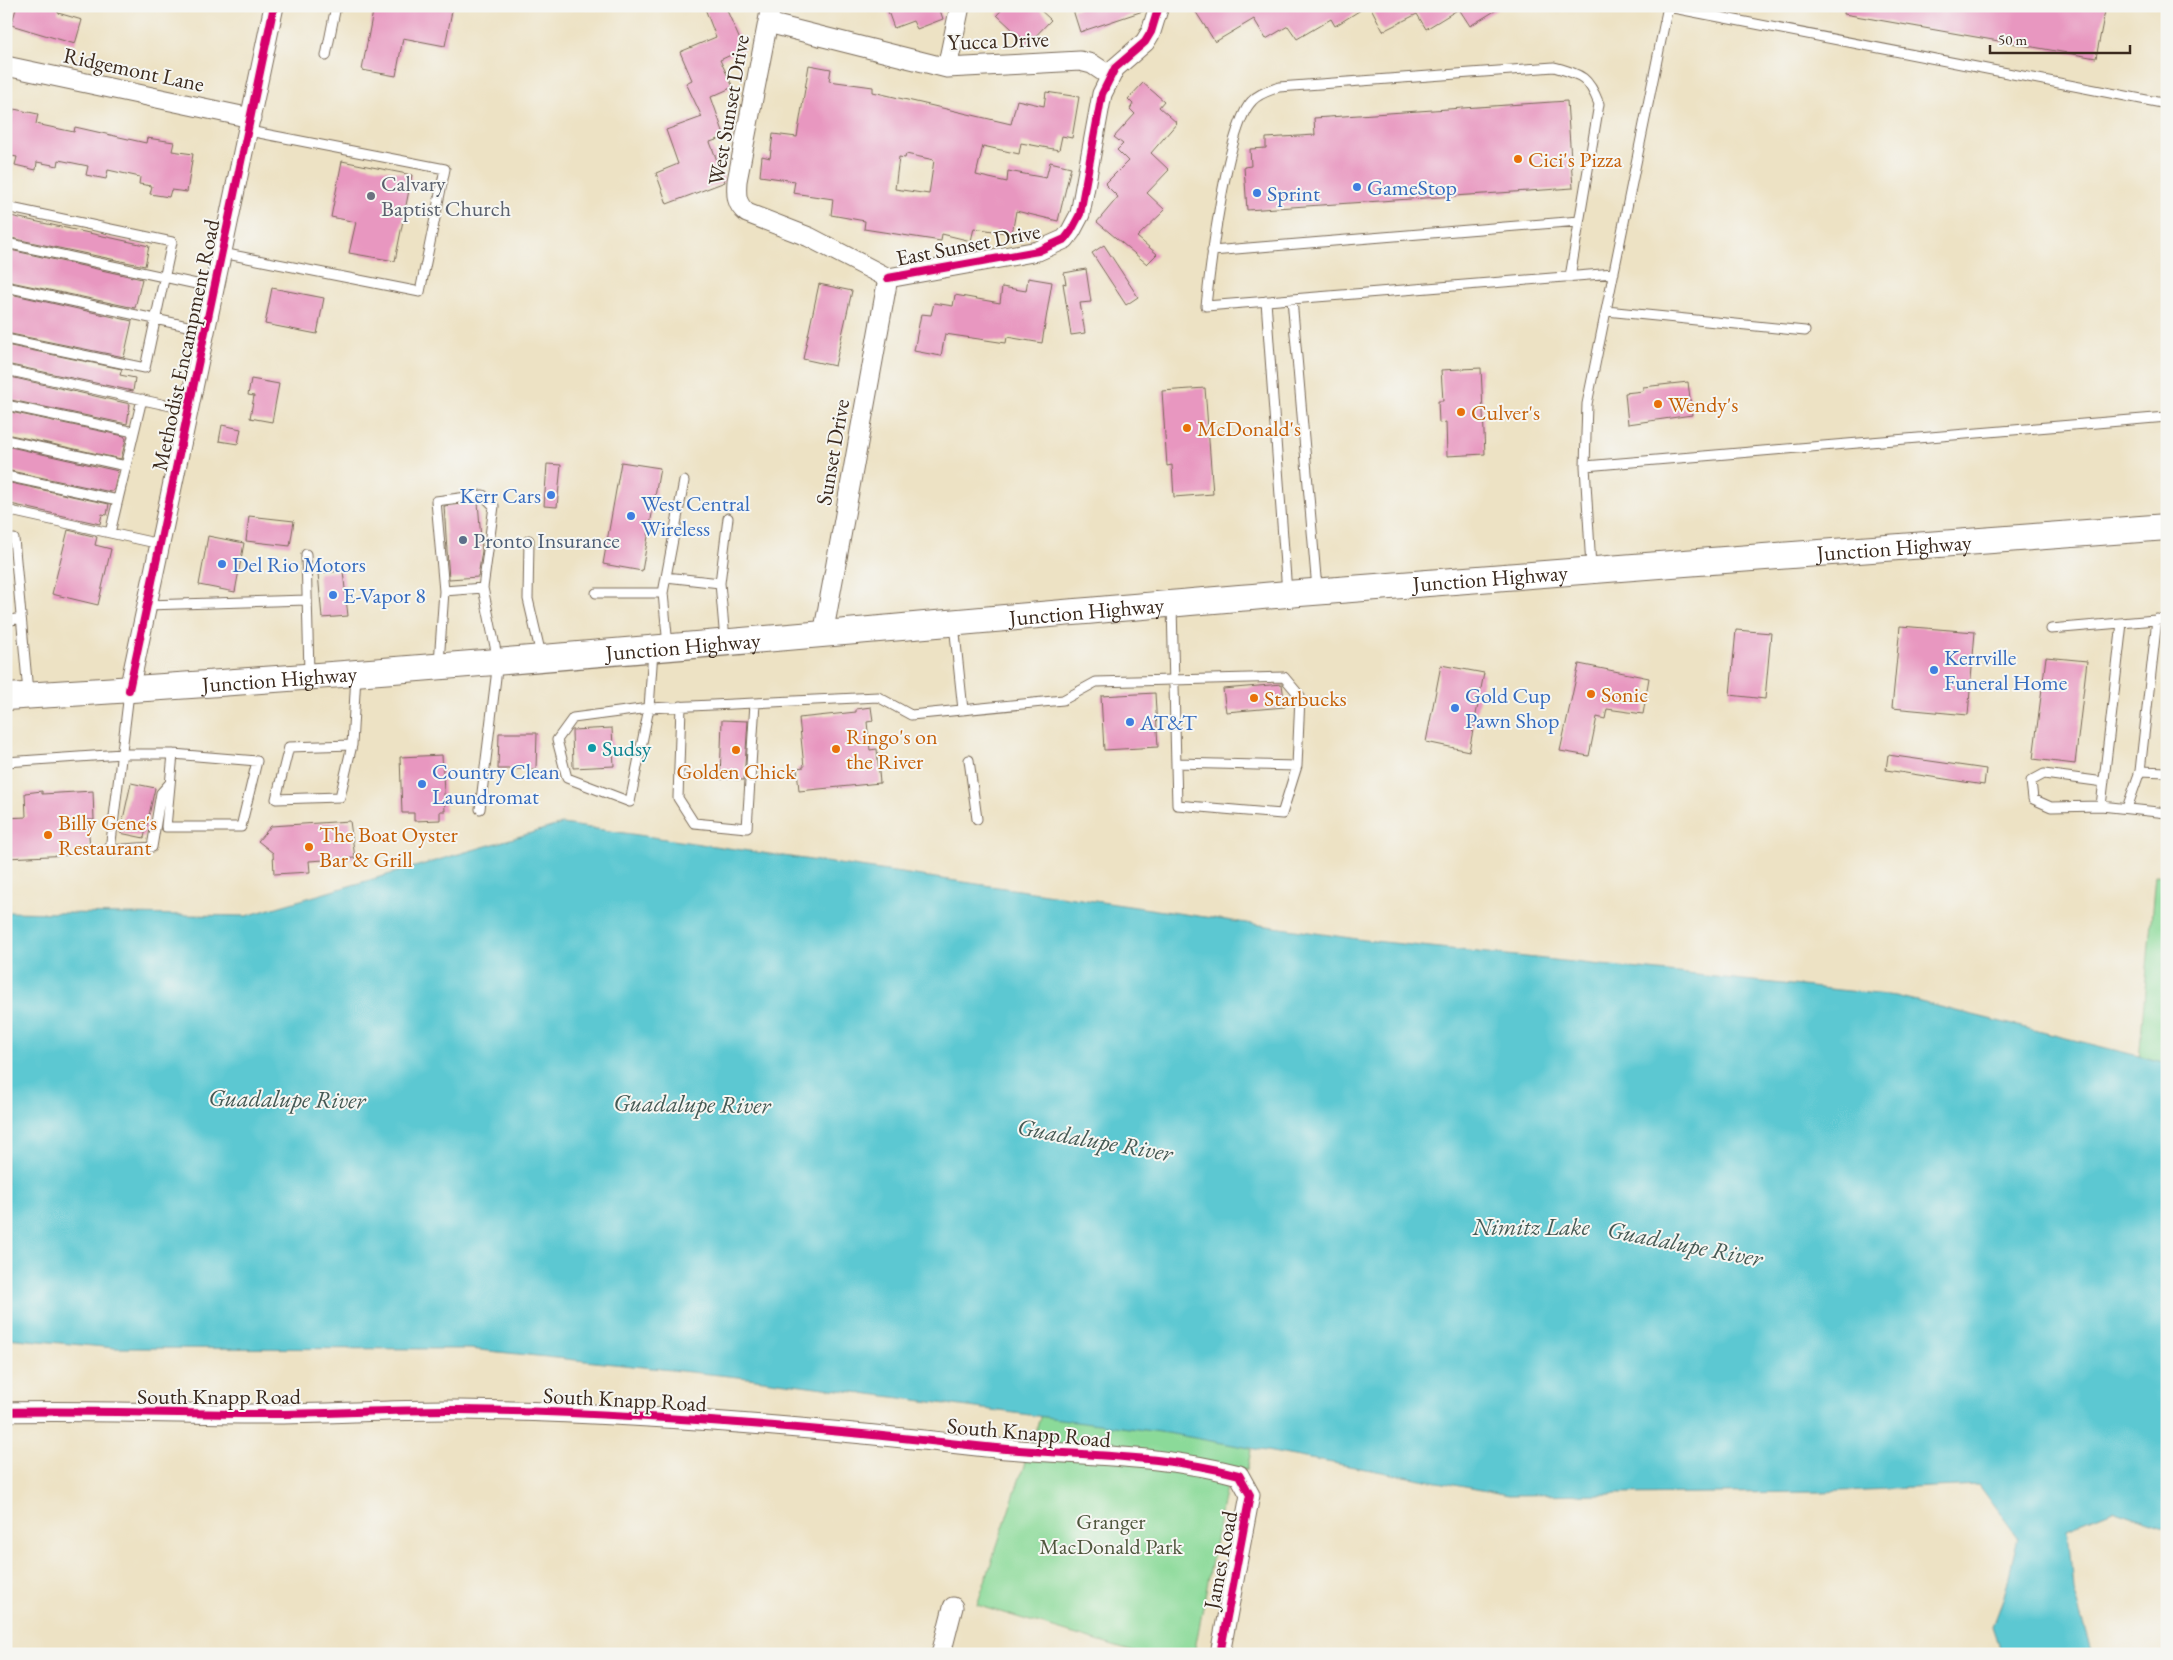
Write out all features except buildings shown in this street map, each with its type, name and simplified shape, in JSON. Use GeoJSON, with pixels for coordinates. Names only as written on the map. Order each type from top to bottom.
{"type":"FeatureCollection","features":[{"type":"Feature","properties":{"kind":"main road","name":"Junction Highway"},"geometry":{"type":"LineString","coordinates":[[18,696],[129,690],[542,658],[1317,591],[2167,527]]}},
{"type":"Feature","properties":{"kind":"street","name":"Methodist Encampment Road"},"geometry":{"type":"LineString","coordinates":[[129,690],[274,6]]}},
{"type":"Feature","properties":{"kind":"street"},"geometry":{"type":"LineString","coordinates":[[947,68],[960,6]]}},
{"type":"Feature","properties":{"kind":"street","name":"East Sunset Drive"},"geometry":{"type":"LineString","coordinates":[[888,278],[1038,251],[1065,239],[1072,231],[1080,214],[1102,94],[1114,68],[1145,42],[1152,32],[1159,6]]}},
{"type":"Feature","properties":{"kind":"street","name":"Yucca Drive"},"geometry":{"type":"LineString","coordinates":[[769,15],[947,68],[1080,61],[1092,64],[1110,76]]}},
{"type":"Feature","properties":{"kind":"street","name":"West Sunset Drive"},"geometry":{"type":"LineString","coordinates":[[769,15],[737,181],[736,196],[739,207],[747,214],[809,237],[888,278]]}},
{"type":"Feature","properties":{"kind":"street","name":"Ridgemont Lane"},"geometry":{"type":"LineString","coordinates":[[6,66],[250,124]]}},
{"type":"Feature","properties":{"kind":"street","name":"Sunset Drive"},"geometry":{"type":"LineString","coordinates":[[823,635],[888,278]]}},
{"type":"Feature","properties":{"kind":"street","name":"South Knapp Road"},"geometry":{"type":"LineString","coordinates":[[6,1412],[282,1414],[457,1410],[576,1413],[762,1424],[1042,1453],[1192,1464],[1239,1474]]}},
{"type":"Feature","properties":{"kind":"street","name":"James Road"},"geometry":{"type":"LineString","coordinates":[[1220,1654],[1250,1495],[1239,1474]]}},
{"type":"Feature","properties":{"kind":"street"},"geometry":{"type":"LineString","coordinates":[[942,1654],[953,1607]]}},
{"type":"Feature","properties":{"kind":"lane"},"geometry":{"type":"LineString","coordinates":[[326,56],[336,6]]}},
{"type":"Feature","properties":{"kind":"lane"},"geometry":{"type":"LineString","coordinates":[[1591,570],[1585,466],[1587,404],[1668,6],[2167,104]]}},
{"type":"Feature","properties":{"kind":"lane"},"geometry":{"type":"LineString","coordinates":[[1570,276],[1599,104],[1591,84],[1576,73],[1554,67],[1279,87],[1261,94],[1251,101],[1243,113],[1227,172],[1212,251],[1206,306],[1614,273]]}},
{"type":"Feature","properties":{"kind":"lane"},"geometry":{"type":"LineString","coordinates":[[222,253],[420,292],[445,169],[250,124]]}},
{"type":"Feature","properties":{"kind":"lane"},"geometry":{"type":"LineString","coordinates":[[6,207],[172,242],[145,368],[6,339]]}},
{"type":"Feature","properties":{"kind":"lane"},"geometry":{"type":"LineString","coordinates":[[1212,251],[1579,221]]}},
{"type":"Feature","properties":{"kind":"lane"},"geometry":{"type":"LineString","coordinates":[[6,243],[215,288]]}},
{"type":"Feature","properties":{"kind":"lane"},"geometry":{"type":"LineString","coordinates":[[6,286],[206,330]]}},
{"type":"Feature","properties":{"kind":"lane"},"geometry":{"type":"LineString","coordinates":[[1292,299],[1317,591]]}},
{"type":"Feature","properties":{"kind":"lane"},"geometry":{"type":"LineString","coordinates":[[1266,301],[1287,594]]}},
{"type":"Feature","properties":{"kind":"lane"},"geometry":{"type":"LineString","coordinates":[[1606,311],[1805,331]]}},
{"type":"Feature","properties":{"kind":"lane"},"geometry":{"type":"LineString","coordinates":[[6,370],[189,410]]}},
{"type":"Feature","properties":{"kind":"lane"},"geometry":{"type":"LineString","coordinates":[[110,533],[142,399]]}},
{"type":"Feature","properties":{"kind":"lane"},"geometry":{"type":"LineString","coordinates":[[6,405],[134,432]]}},
{"type":"Feature","properties":{"kind":"lane"},"geometry":{"type":"LineString","coordinates":[[1585,466],[2167,417]]}},
{"type":"Feature","properties":{"kind":"lane"},"geometry":{"type":"LineString","coordinates":[[6,440],[126,466]]}},
{"type":"Feature","properties":{"kind":"lane"},"geometry":{"type":"LineString","coordinates":[[6,476],[118,500]]}},
{"type":"Feature","properties":{"kind":"lane"},"geometry":{"type":"LineString","coordinates":[[684,481],[663,592],[660,648],[649,708],[630,802],[567,778],[557,740],[573,718],[649,708],[878,697],[911,715],[1063,700],[1096,682],[1174,680],[1284,677],[1300,696],[1297,766],[1282,814],[1177,805],[1174,680],[1172,604]]}},
{"type":"Feature","properties":{"kind":"lane"},"geometry":{"type":"LineString","coordinates":[[439,666],[444,591],[436,501],[484,495],[494,506],[483,588],[498,661],[480,809]]}},
{"type":"Feature","properties":{"kind":"lane"},"geometry":{"type":"LineString","coordinates":[[6,510],[160,544]]}},
{"type":"Feature","properties":{"kind":"lane"},"geometry":{"type":"LineString","coordinates":[[726,643],[720,583],[728,518]]}},
{"type":"Feature","properties":{"kind":"lane"},"geometry":{"type":"LineString","coordinates":[[14,539],[21,618],[18,696]]}},
{"type":"Feature","properties":{"kind":"lane"},"geometry":{"type":"LineString","coordinates":[[529,540],[528,599],[542,658]]}},
{"type":"Feature","properties":{"kind":"lane"},"geometry":{"type":"LineString","coordinates":[[306,554],[309,676]]}},
{"type":"Feature","properties":{"kind":"lane"},"geometry":{"type":"LineString","coordinates":[[666,577],[720,583]]}},
{"type":"Feature","properties":{"kind":"lane"},"geometry":{"type":"LineString","coordinates":[[444,591],[483,588]]}},
{"type":"Feature","properties":{"kind":"lane"},"geometry":{"type":"LineString","coordinates":[[596,593],[663,592]]}},
{"type":"Feature","properties":{"kind":"lane"},"geometry":{"type":"LineString","coordinates":[[148,605],[307,600]]}},
{"type":"Feature","properties":{"kind":"lane"},"geometry":{"type":"LineString","coordinates":[[6,621],[21,618]]}},
{"type":"Feature","properties":{"kind":"lane"},"geometry":{"type":"LineString","coordinates":[[2051,629],[2167,618]]}},
{"type":"Feature","properties":{"kind":"lane"},"geometry":{"type":"LineString","coordinates":[[2127,808],[2140,771],[2157,619]]}},
{"type":"Feature","properties":{"kind":"lane"},"geometry":{"type":"LineString","coordinates":[[2101,806],[2122,622]]}},
{"type":"Feature","properties":{"kind":"lane"},"geometry":{"type":"LineString","coordinates":[[954,623],[963,710]]}},
{"type":"Feature","properties":{"kind":"lane"},"geometry":{"type":"LineString","coordinates":[[352,745],[289,747],[276,799],[340,797],[352,745],[356,672]]}},
{"type":"Feature","properties":{"kind":"lane"},"geometry":{"type":"LineString","coordinates":[[129,690],[110,850],[152,847],[161,793],[170,783]]}},
{"type":"Feature","properties":{"kind":"lane"},"geometry":{"type":"LineString","coordinates":[[681,706],[678,798],[694,823],[747,828],[755,703]]}},
{"type":"Feature","properties":{"kind":"lane"},"geometry":{"type":"LineString","coordinates":[[6,762],[122,754],[173,754],[257,761],[241,827],[166,827],[173,754]]}},
{"type":"Feature","properties":{"kind":"lane"},"geometry":{"type":"LineString","coordinates":[[970,760],[977,819]]}},
{"type":"Feature","properties":{"kind":"lane"},"geometry":{"type":"LineString","coordinates":[[1176,763],[1297,766]]}},
{"type":"Feature","properties":{"kind":"lane"},"geometry":{"type":"LineString","coordinates":[[2140,771],[2167,772]]}},
{"type":"Feature","properties":{"kind":"lane"},"geometry":{"type":"LineString","coordinates":[[2104,782],[2044,774],[2031,780],[2033,799],[2051,807],[2101,806],[2167,813]]}},
{"type":"Feature","properties":{"kind":"green space"},"geometry":{"type":"Polygon","coordinates":[[[2155,875],[2167,876],[2167,1063],[2139,1060],[2155,875]]]}},
{"type":"Feature","properties":{"kind":"green space","name":"Granger MacDonald Park"},"geometry":{"type":"Polygon","coordinates":[[[1047,1397],[1256,1427],[1247,1470],[1230,1467],[1194,1654],[1140,1654],[977,1605],[1047,1397]]]}},
{"type":"Feature","properties":{"kind":"water","name":"Nimitz Lake"},"geometry":{"type":"Polygon","coordinates":[[[562,824],[1364,940],[1896,996],[2167,1063],[2167,1528],[2113,1510],[2068,1528],[2073,1590],[2092,1654],[2002,1654],[1993,1626],[2004,1597],[2018,1538],[1979,1485],[1820,1492],[1509,1495],[1167,1433],[748,1378],[470,1349],[115,1348],[6,1338],[6,912],[246,916],[562,824]]]}},
{"type":"Feature","properties":{"kind":"cycle path"},"geometry":{"type":"LineString","coordinates":[[129,690],[274,6]]}},
{"type":"Feature","properties":{"kind":"cycle path"},"geometry":{"type":"LineString","coordinates":[[888,278],[1038,251],[1065,239],[1080,214],[1102,94],[1115,68],[1145,42],[1151,32],[1159,6]]}},
{"type":"Feature","properties":{"kind":"cycle path"},"geometry":{"type":"LineString","coordinates":[[6,1412],[267,1414],[436,1410],[526,1411],[658,1417],[790,1427],[1018,1450],[1113,1456],[1208,1468],[1239,1475],[1250,1495],[1220,1654]]}},
{"type":"Feature","properties":{"kind":"place","name":"Cici's Pizza"},"geometry":{"type":"Point","coordinates":[1518,159]}},
{"type":"Feature","properties":{"kind":"place","name":"GameStop"},"geometry":{"type":"Point","coordinates":[1357,187]}},
{"type":"Feature","properties":{"kind":"place","name":"Sprint"},"geometry":{"type":"Point","coordinates":[1257,193]}},
{"type":"Feature","properties":{"kind":"place","name":"Calvary Baptist Church"},"geometry":{"type":"Point","coordinates":[371,196]}},
{"type":"Feature","properties":{"kind":"place","name":"Wendy's"},"geometry":{"type":"Point","coordinates":[1658,404]}},
{"type":"Feature","properties":{"kind":"place","name":"Culver's"},"geometry":{"type":"Point","coordinates":[1461,412]}},
{"type":"Feature","properties":{"kind":"place","name":"McDonald's"},"geometry":{"type":"Point","coordinates":[1187,428]}},
{"type":"Feature","properties":{"kind":"place","name":"Kerr Cars"},"geometry":{"type":"Point","coordinates":[551,495]}},
{"type":"Feature","properties":{"kind":"place","name":"West Central Wireless"},"geometry":{"type":"Point","coordinates":[631,516]}},
{"type":"Feature","properties":{"kind":"place","name":"Pronto Insurance"},"geometry":{"type":"Point","coordinates":[463,540]}},
{"type":"Feature","properties":{"kind":"place","name":"Del Rio Motors"},"geometry":{"type":"Point","coordinates":[222,564]}},
{"type":"Feature","properties":{"kind":"place","name":"E-Vapor 8"},"geometry":{"type":"Point","coordinates":[333,595]}},
{"type":"Feature","properties":{"kind":"place","name":"Kerrville Funeral Home"},"geometry":{"type":"Point","coordinates":[1934,670]}},
{"type":"Feature","properties":{"kind":"place","name":"Sonic"},"geometry":{"type":"Point","coordinates":[1591,694]}},
{"type":"Feature","properties":{"kind":"place","name":"Starbucks"},"geometry":{"type":"Point","coordinates":[1254,698]}},
{"type":"Feature","properties":{"kind":"place","name":"Gold Cup Pawn Shop"},"geometry":{"type":"Point","coordinates":[1455,708]}},
{"type":"Feature","properties":{"kind":"place","name":"AT&T"},"geometry":{"type":"Point","coordinates":[1130,722]}},
{"type":"Feature","properties":{"kind":"place","name":"Sudsy"},"geometry":{"type":"Point","coordinates":[592,748]}},
{"type":"Feature","properties":{"kind":"place","name":"Ringo's on the River"},"geometry":{"type":"Point","coordinates":[836,749]}},
{"type":"Feature","properties":{"kind":"place","name":"Golden Chick"},"geometry":{"type":"Point","coordinates":[736,750]}},
{"type":"Feature","properties":{"kind":"place","name":"Country Clean Laundromat"},"geometry":{"type":"Point","coordinates":[422,784]}},
{"type":"Feature","properties":{"kind":"place","name":"Billy Gene's Restaurant"},"geometry":{"type":"Point","coordinates":[48,835]}},
{"type":"Feature","properties":{"kind":"place","name":"The Boat Oyster Bar & Grill"},"geometry":{"type":"Point","coordinates":[309,847]}},
{"type":"Feature","properties":{"kind":"water label","name":"Guadalupe River"},"geometry":{"type":"Point","coordinates":[287,1099]}},
{"type":"Feature","properties":{"kind":"water label","name":"Guadalupe River"},"geometry":{"type":"Point","coordinates":[692,1104]}},
{"type":"Feature","properties":{"kind":"water label","name":"Guadalupe River"},"geometry":{"type":"Point","coordinates":[1095,1140]}},
{"type":"Feature","properties":{"kind":"water label","name":"Guadalupe River"},"geometry":{"type":"Point","coordinates":[1685,1244]}}]}
